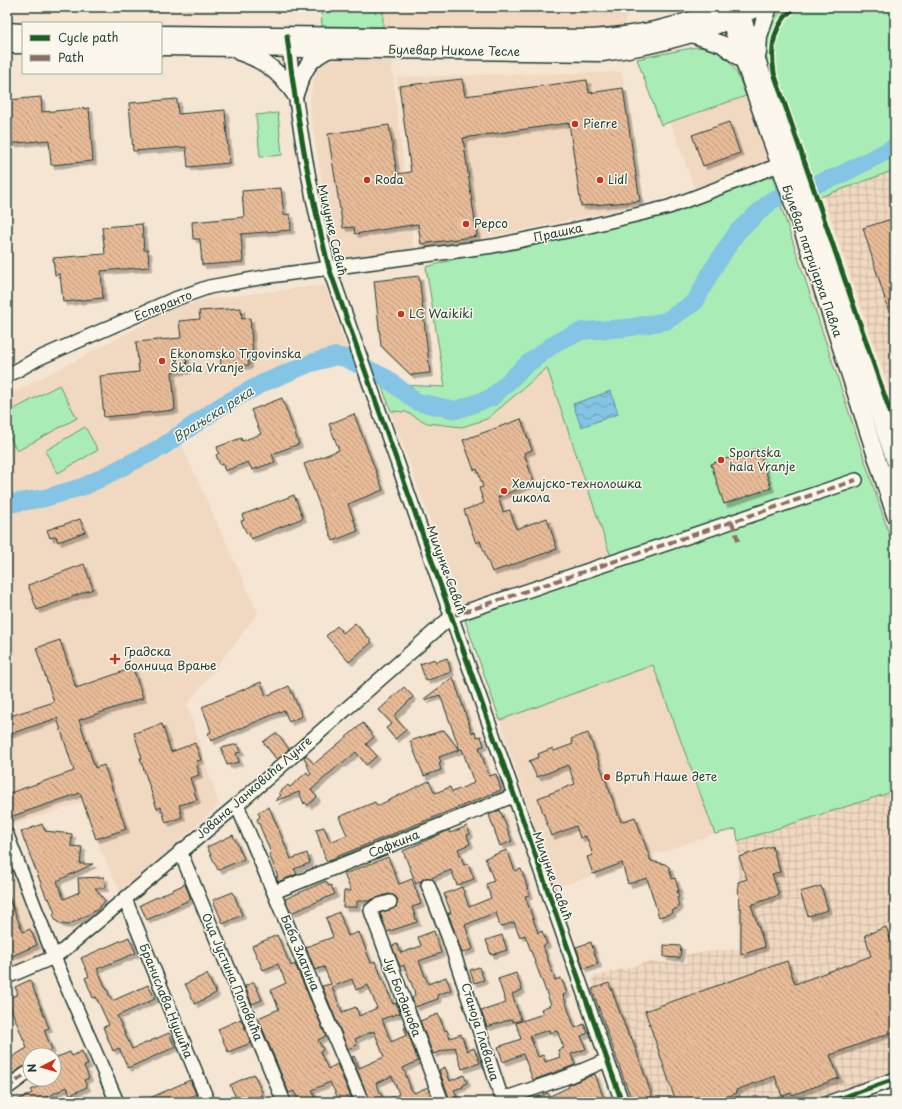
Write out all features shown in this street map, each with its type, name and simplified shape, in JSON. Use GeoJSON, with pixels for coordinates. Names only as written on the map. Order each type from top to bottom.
{"type":"FeatureCollection","features":[{"type":"Feature","properties":{"kind":"main road"},"geometry":{"type":"LineString","coordinates":[[732,11],[759,7]]}},
{"type":"Feature","properties":{"kind":"main road"},"geometry":{"type":"LineString","coordinates":[[691,34],[722,44],[751,62],[768,7]]}},
{"type":"Feature","properties":{"kind":"main road","name":"Булевар Николе Тесле"},"geometry":{"type":"LineString","coordinates":[[162,34],[288,42],[332,48],[602,52],[640,48],[691,34],[732,11]]}},
{"type":"Feature","properties":{"kind":"main road","name":"Булевар Николе Тесле"},"geometry":{"type":"LineString","coordinates":[[162,47],[228,48],[288,42],[590,38],[637,34],[732,11]]}},
{"type":"Feature","properties":{"kind":"main road","name":"Булевар патријарха Павла"},"geometry":{"type":"LineString","coordinates":[[732,11],[751,62],[785,168],[895,461]]}},
{"type":"Feature","properties":{"kind":"main road"},"geometry":{"type":"LineString","coordinates":[[7,31],[22,32]]}},
{"type":"Feature","properties":{"kind":"main road"},"geometry":{"type":"LineString","coordinates":[[7,45],[22,45]]}},
{"type":"Feature","properties":{"kind":"main road"},"geometry":{"type":"LineString","coordinates":[[228,48],[254,57],[271,67],[282,76],[295,94]]}},
{"type":"Feature","properties":{"kind":"main road"},"geometry":{"type":"LineString","coordinates":[[295,94],[303,71],[317,54],[332,48]]}},
{"type":"Feature","properties":{"kind":"main road","name":"Булевар патријарха Павла"},"geometry":{"type":"LineString","coordinates":[[803,214],[888,472],[895,515]]}},
{"type":"Feature","properties":{"kind":"street","name":"Милунке Савић"},"geometry":{"type":"LineString","coordinates":[[288,42],[295,94],[320,233],[329,268],[452,616],[513,796],[622,1102]]}},
{"type":"Feature","properties":{"kind":"street","name":"Прашка"},"geometry":{"type":"LineString","coordinates":[[329,268],[494,246],[601,224],[669,207],[785,168]]}},
{"type":"Feature","properties":{"kind":"street","name":"Есперанто"},"geometry":{"type":"LineString","coordinates":[[7,376],[37,359],[172,300],[209,287],[270,276],[329,268]]}},
{"type":"Feature","properties":{"kind":"street"},"geometry":{"type":"LineString","coordinates":[[452,616],[856,480]]}},
{"type":"Feature","properties":{"kind":"street","name":"Јована Јанковића Лунге"},"geometry":{"type":"LineString","coordinates":[[7,977],[54,957],[237,805],[452,616]]}},
{"type":"Feature","properties":{"kind":"street","name":"Софкина"},"geometry":{"type":"LineString","coordinates":[[274,892],[513,796]]}},
{"type":"Feature","properties":{"kind":"street","name":"Баба Златина"},"geometry":{"type":"LineString","coordinates":[[237,805],[362,1102]]}},
{"type":"Feature","properties":{"kind":"street"},"geometry":{"type":"LineString","coordinates":[[7,835],[54,957],[117,1102]]}},
{"type":"Feature","properties":{"kind":"street","name":"Оца Јустина Поповића"},"geometry":{"type":"LineString","coordinates":[[180,851],[284,1102]]}},
{"type":"Feature","properties":{"kind":"street","name":"Станоја Главаша"},"geometry":{"type":"LineString","coordinates":[[428,885],[453,950],[500,1094],[504,1097],[512,1096],[567,1077],[607,1060]]}},
{"type":"Feature","properties":{"kind":"street","name":"Бранислава Нушића"},"geometry":{"type":"LineString","coordinates":[[124,899],[208,1102]]}},
{"type":"Feature","properties":{"kind":"street","name":"Југ Богданова"},"geometry":{"type":"LineString","coordinates":[[390,902],[376,906],[371,910],[372,914],[442,1102]]}},
{"type":"Feature","properties":{"kind":"street"},"geometry":{"type":"LineString","coordinates":[[7,1088],[22,1077]]}},
{"type":"Feature","properties":{"kind":"street"},"geometry":{"type":"LineString","coordinates":[[830,1102],[895,1079]]}},
{"type":"Feature","properties":{"kind":"street"},"geometry":{"type":"LineString","coordinates":[[874,1102],[895,1095]]}},
{"type":"Feature","properties":{"kind":"shaded area"},"geometry":{"type":"Polygon","coordinates":[[[127,7],[373,7],[373,9],[127,12],[127,7]]]}},
{"type":"Feature","properties":{"kind":"shaded area"},"geometry":{"type":"Polygon","coordinates":[[[394,7],[632,7],[623,26],[564,31],[383,27],[383,10],[394,7]]]}},
{"type":"Feature","properties":{"kind":"shaded area"},"geometry":{"type":"Polygon","coordinates":[[[337,58],[391,60],[414,252],[340,262],[331,237],[310,111],[311,90],[316,73],[324,63],[337,58]]]}},
{"type":"Feature","properties":{"kind":"shaded area"},"geometry":{"type":"Polygon","coordinates":[[[621,72],[624,83],[641,205],[420,251],[397,77],[621,72]]]}},
{"type":"Feature","properties":{"kind":"shaded area"},"geometry":{"type":"Polygon","coordinates":[[[746,96],[770,167],[696,193],[671,122],[746,96]]]}},
{"type":"Feature","properties":{"kind":"shaded area"},"geometry":{"type":"Polygon","coordinates":[[[895,170],[895,405],[823,196],[895,170]]]}},
{"type":"Feature","properties":{"kind":"shaded area"},"geometry":{"type":"Polygon","coordinates":[[[325,285],[347,350],[333,348],[259,375],[227,394],[155,444],[85,480],[43,493],[7,498],[7,396],[175,308],[208,299],[325,285]]]}},
{"type":"Feature","properties":{"kind":"shaded area","name":"Хемијско-технолошка школа"},"geometry":{"type":"Polygon","coordinates":[[[547,367],[610,554],[461,605],[391,412],[406,412],[427,423],[462,427],[487,419],[547,367]]]}},
{"type":"Feature","properties":{"kind":"shaded area","name":"Градска болница Врање"},"geometry":{"type":"Polygon","coordinates":[[[182,446],[258,613],[187,705],[219,805],[121,893],[96,839],[83,802],[7,827],[7,510],[81,496],[182,446]]]}},
{"type":"Feature","properties":{"kind":"shaded area","name":"Вртић Наше дете"},"geometry":{"type":"Polygon","coordinates":[[[653,665],[715,834],[555,888],[500,720],[653,665]]]}},
{"type":"Feature","properties":{"kind":"shaded area"},"geometry":{"type":"Polygon","coordinates":[[[895,791],[895,1071],[805,1102],[634,1102],[591,978],[648,962],[686,963],[686,954],[739,949],[738,841],[895,791]]]}},
{"type":"Feature","properties":{"kind":"shaded area"},"geometry":{"type":"Polygon","coordinates":[[[7,850],[48,954],[7,971],[7,850]]]}},
{"type":"Feature","properties":{"kind":"green space"},"geometry":{"type":"Polygon","coordinates":[[[373,7],[394,7],[383,10],[383,27],[322,26],[321,10],[373,9],[373,7]]]}},
{"type":"Feature","properties":{"kind":"green space"},"geometry":{"type":"Polygon","coordinates":[[[784,7],[895,7],[895,170],[823,196],[813,198],[764,61],[766,38],[770,26],[784,7]]]}},
{"type":"Feature","properties":{"kind":"green space"},"geometry":{"type":"Polygon","coordinates":[[[696,47],[717,52],[724,56],[734,69],[746,96],[661,125],[637,59],[696,47]]]}},
{"type":"Feature","properties":{"kind":"green space"},"geometry":{"type":"Polygon","coordinates":[[[278,113],[282,155],[260,157],[256,115],[278,113]]]}},
{"type":"Feature","properties":{"kind":"green space","name":"Sportska hala Vranje"},"geometry":{"type":"Polygon","coordinates":[[[770,167],[782,209],[895,552],[895,791],[738,841],[736,829],[715,834],[653,665],[500,720],[465,620],[618,565],[610,554],[547,368],[487,419],[462,427],[427,423],[406,412],[391,411],[381,384],[445,387],[426,267],[696,193],[770,167]]]}},
{"type":"Feature","properties":{"kind":"green space"},"geometry":{"type":"Polygon","coordinates":[[[59,385],[77,418],[17,451],[7,432],[7,413],[59,385]]]}},
{"type":"Feature","properties":{"kind":"green space"},"geometry":{"type":"Polygon","coordinates":[[[85,427],[98,450],[58,473],[45,451],[85,427]]]}},
{"type":"Feature","properties":{"kind":"water"},"geometry":{"type":"Polygon","coordinates":[[[611,391],[618,414],[581,427],[573,404],[611,391]]]}},
{"type":"Feature","properties":{"kind":"building"},"geometry":{"type":"Polygon","coordinates":[[[462,79],[465,96],[587,80],[589,93],[623,88],[640,201],[581,206],[569,123],[463,138],[477,236],[421,244],[418,224],[355,234],[354,227],[343,228],[328,134],[389,125],[397,174],[411,172],[399,86],[462,79]]]}},
{"type":"Feature","properties":{"kind":"building"},"geometry":{"type":"Polygon","coordinates":[[[41,97],[42,112],[89,108],[93,161],[51,165],[49,140],[7,144],[7,100],[41,97]]]}},
{"type":"Feature","properties":{"kind":"building"},"geometry":{"type":"Polygon","coordinates":[[[177,99],[178,114],[225,110],[229,163],[188,167],[186,147],[133,151],[129,103],[177,99]]]}},
{"type":"Feature","properties":{"kind":"building"},"geometry":{"type":"Polygon","coordinates":[[[729,122],[740,153],[703,166],[692,135],[729,122]]]}},
{"type":"Feature","properties":{"kind":"building"},"geometry":{"type":"Polygon","coordinates":[[[281,188],[284,215],[290,214],[291,230],[241,234],[243,262],[202,265],[200,239],[193,239],[192,222],[244,217],[242,191],[281,188]]]}},
{"type":"Feature","properties":{"kind":"building"},"geometry":{"type":"Polygon","coordinates":[[[895,218],[895,325],[893,325],[863,228],[895,218]]]}},
{"type":"Feature","properties":{"kind":"building"},"geometry":{"type":"Polygon","coordinates":[[[142,224],[144,250],[148,250],[149,267],[101,271],[103,298],[63,302],[60,274],[55,275],[53,258],[105,254],[102,227],[142,224]]]}},
{"type":"Feature","properties":{"kind":"building","name":"LC Waikiki"},"geometry":{"type":"Polygon","coordinates":[[[419,276],[430,373],[411,375],[381,346],[374,281],[419,276]]]}},
{"type":"Feature","properties":{"kind":"building","name":"Ekonomsko Trgovinska Škola Vranje"},"geometry":{"type":"Polygon","coordinates":[[[241,308],[242,319],[250,318],[253,357],[248,357],[249,365],[221,367],[220,352],[186,355],[187,370],[172,372],[175,410],[104,417],[100,376],[139,372],[136,342],[181,338],[179,321],[200,319],[199,311],[241,308]]]}},
{"type":"Feature","properties":{"kind":"building"},"geometry":{"type":"Polygon","coordinates":[[[282,398],[299,444],[272,454],[275,462],[252,470],[248,462],[225,471],[223,464],[220,465],[216,455],[219,453],[217,447],[241,438],[242,441],[261,434],[251,410],[282,398]]]}},
{"type":"Feature","properties":{"kind":"building"},"geometry":{"type":"Polygon","coordinates":[[[354,414],[383,490],[348,504],[358,531],[333,541],[304,464],[339,450],[329,424],[354,414]]]}},
{"type":"Feature","properties":{"kind":"building"},"geometry":{"type":"Polygon","coordinates":[[[521,419],[532,450],[524,453],[534,483],[498,497],[503,512],[510,510],[516,529],[547,518],[557,549],[492,572],[480,541],[476,543],[464,510],[484,503],[479,488],[483,487],[477,469],[474,470],[463,440],[521,419]]]}},
{"type":"Feature","properties":{"kind":"building"},"geometry":{"type":"Polygon","coordinates":[[[758,448],[771,488],[724,504],[711,464],[758,448]]]}},
{"type":"Feature","properties":{"kind":"building"},"geometry":{"type":"Polygon","coordinates":[[[294,495],[303,518],[251,539],[241,521],[244,520],[242,515],[294,495]]]}},
{"type":"Feature","properties":{"kind":"building"},"geometry":{"type":"Polygon","coordinates":[[[80,519],[85,532],[58,542],[56,536],[50,538],[47,530],[80,519]]]}},
{"type":"Feature","properties":{"kind":"building"},"geometry":{"type":"Polygon","coordinates":[[[84,564],[93,589],[37,610],[28,585],[84,564]]]}},
{"type":"Feature","properties":{"kind":"building"},"geometry":{"type":"Polygon","coordinates":[[[355,623],[372,642],[349,662],[326,636],[337,626],[343,633],[355,623]]]}},
{"type":"Feature","properties":{"kind":"building"},"geometry":{"type":"Polygon","coordinates":[[[60,640],[76,688],[133,668],[143,698],[79,720],[95,768],[104,765],[126,829],[96,839],[80,793],[7,818],[7,794],[74,771],[57,718],[7,735],[7,717],[54,702],[36,648],[60,640]]]}},
{"type":"Feature","properties":{"kind":"building"},"geometry":{"type":"Polygon","coordinates":[[[447,658],[451,672],[426,681],[420,664],[435,659],[436,662],[447,658]]]}},
{"type":"Feature","properties":{"kind":"building"},"geometry":{"type":"Polygon","coordinates":[[[453,677],[472,733],[475,732],[477,737],[481,736],[484,746],[479,747],[489,776],[496,774],[501,790],[326,861],[316,829],[324,827],[330,842],[347,835],[339,817],[375,802],[377,806],[429,781],[435,793],[450,787],[452,792],[474,783],[440,695],[425,700],[424,699],[453,677]]]}},
{"type":"Feature","properties":{"kind":"building"},"geometry":{"type":"Polygon","coordinates":[[[261,682],[266,696],[289,686],[302,716],[289,722],[284,710],[211,741],[208,733],[211,732],[202,707],[261,682]]]}},
{"type":"Feature","properties":{"kind":"building"},"geometry":{"type":"Polygon","coordinates":[[[404,687],[413,697],[394,716],[406,730],[395,739],[386,728],[392,724],[379,710],[404,687]]]}},
{"type":"Feature","properties":{"kind":"building"},"geometry":{"type":"Polygon","coordinates":[[[363,723],[374,737],[366,744],[377,756],[366,765],[356,752],[342,764],[341,763],[311,790],[317,797],[308,805],[305,802],[304,804],[299,792],[275,801],[281,795],[279,793],[288,785],[290,787],[307,772],[309,776],[311,774],[304,757],[306,755],[314,764],[363,723]]]}},
{"type":"Feature","properties":{"kind":"building"},"geometry":{"type":"Polygon","coordinates":[[[162,724],[171,752],[195,743],[201,760],[196,761],[199,775],[190,778],[197,800],[179,805],[182,817],[166,823],[161,807],[157,809],[140,758],[142,758],[134,733],[162,724]]]}},
{"type":"Feature","properties":{"kind":"building"},"geometry":{"type":"Polygon","coordinates":[[[444,730],[459,750],[439,757],[441,762],[439,763],[441,770],[424,776],[410,741],[444,730]]]}},
{"type":"Feature","properties":{"kind":"building"},"geometry":{"type":"Polygon","coordinates":[[[588,733],[621,822],[635,817],[651,861],[665,864],[669,867],[672,879],[675,878],[679,891],[677,891],[679,897],[677,898],[679,907],[672,911],[673,913],[659,917],[647,878],[628,884],[622,863],[593,874],[587,857],[593,855],[586,836],[580,838],[576,826],[551,836],[538,798],[575,784],[568,765],[537,777],[529,761],[539,757],[538,754],[553,748],[554,751],[573,744],[571,739],[588,733]]]}},
{"type":"Feature","properties":{"kind":"building"},"geometry":{"type":"Polygon","coordinates":[[[274,734],[278,734],[289,749],[277,760],[263,742],[274,734]]]}},
{"type":"Feature","properties":{"kind":"building"},"geometry":{"type":"Polygon","coordinates":[[[238,744],[241,752],[236,753],[239,762],[227,765],[221,748],[238,744]]]}},
{"type":"Feature","properties":{"kind":"building"},"geometry":{"type":"Polygon","coordinates":[[[269,807],[291,859],[307,853],[310,863],[294,869],[297,874],[278,882],[276,877],[278,877],[269,854],[271,853],[257,819],[260,817],[258,812],[269,807]]]}},
{"type":"Feature","properties":{"kind":"building"},"geometry":{"type":"Polygon","coordinates":[[[500,810],[512,841],[500,846],[489,815],[500,810]]]}},
{"type":"Feature","properties":{"kind":"building"},"geometry":{"type":"Polygon","coordinates":[[[42,824],[45,831],[72,834],[71,846],[82,847],[80,864],[93,864],[57,881],[64,899],[79,892],[78,878],[104,877],[105,888],[95,888],[105,901],[97,910],[68,925],[61,924],[56,921],[53,914],[55,913],[49,898],[47,899],[21,832],[42,824]]]}},
{"type":"Feature","properties":{"kind":"building"},"geometry":{"type":"Polygon","coordinates":[[[467,826],[470,834],[467,835],[470,844],[458,849],[464,865],[468,863],[474,879],[457,885],[451,870],[431,878],[425,878],[416,884],[403,851],[449,830],[450,833],[467,826]]]}},
{"type":"Feature","properties":{"kind":"building"},"geometry":{"type":"Polygon","coordinates":[[[233,835],[244,859],[218,870],[207,847],[233,835]]]}},
{"type":"Feature","properties":{"kind":"building"},"geometry":{"type":"Polygon","coordinates":[[[772,846],[780,872],[772,874],[779,895],[751,905],[765,947],[741,955],[741,908],[739,909],[738,882],[747,879],[739,857],[772,846]]]}},
{"type":"Feature","properties":{"kind":"building"},"geometry":{"type":"Polygon","coordinates":[[[507,850],[515,871],[521,869],[530,895],[525,896],[538,933],[542,931],[547,944],[543,946],[555,980],[561,978],[567,993],[563,995],[575,1028],[584,1024],[588,1033],[581,1036],[586,1049],[571,1054],[575,1065],[533,1080],[523,1054],[503,1062],[498,1047],[521,1039],[516,1023],[543,1014],[541,1009],[551,1005],[525,935],[520,937],[514,922],[500,927],[496,912],[465,925],[473,949],[462,953],[448,913],[451,913],[444,894],[462,887],[469,907],[491,898],[486,884],[494,881],[485,858],[507,850]],[[549,1030],[530,1036],[538,1057],[543,1055],[545,1062],[560,1057],[558,1050],[564,1048],[557,1031],[550,1033],[549,1030]]]}},
{"type":"Feature","properties":{"kind":"building"},"geometry":{"type":"Polygon","coordinates":[[[388,857],[399,884],[412,879],[421,904],[412,907],[417,922],[387,932],[380,913],[396,907],[398,900],[395,896],[388,894],[369,901],[357,901],[357,907],[343,907],[344,891],[351,891],[344,874],[388,857]]]}},
{"type":"Feature","properties":{"kind":"building"},"geometry":{"type":"Polygon","coordinates":[[[326,881],[329,886],[331,885],[335,894],[291,913],[285,899],[326,881]]]}},
{"type":"Feature","properties":{"kind":"building"},"geometry":{"type":"Polygon","coordinates":[[[185,884],[191,899],[147,920],[140,905],[185,884]]]}},
{"type":"Feature","properties":{"kind":"building"},"geometry":{"type":"Polygon","coordinates":[[[821,886],[828,910],[808,916],[800,892],[821,886]]]}},
{"type":"Feature","properties":{"kind":"building"},"geometry":{"type":"Polygon","coordinates":[[[233,892],[242,915],[223,924],[213,900],[233,892]]]}},
{"type":"Feature","properties":{"kind":"building"},"geometry":{"type":"Polygon","coordinates":[[[7,894],[23,932],[30,929],[37,945],[7,958],[7,894]]]}},
{"type":"Feature","properties":{"kind":"building"},"geometry":{"type":"Polygon","coordinates":[[[339,912],[348,936],[359,932],[371,963],[375,961],[393,1004],[396,1003],[400,1013],[382,1019],[391,1042],[407,1035],[404,1028],[406,1027],[418,1061],[403,1068],[411,1089],[414,1093],[428,1087],[433,1102],[370,1102],[352,1057],[354,1056],[359,1068],[384,1057],[374,1031],[355,1039],[357,1045],[348,1049],[322,986],[331,984],[324,967],[315,970],[306,947],[333,937],[326,918],[339,912]],[[352,979],[332,987],[342,1012],[356,1007],[359,1016],[377,1008],[368,985],[356,990],[352,979]],[[392,1076],[376,1083],[384,1101],[399,1094],[392,1076]]]}},
{"type":"Feature","properties":{"kind":"building"},"geometry":{"type":"Polygon","coordinates":[[[886,927],[895,952],[895,1031],[830,1055],[839,1078],[792,1095],[791,1093],[782,1096],[775,1076],[736,1090],[737,1093],[717,1100],[715,1096],[698,1102],[676,1102],[645,1011],[787,961],[795,984],[871,956],[865,935],[886,927]]]}},
{"type":"Feature","properties":{"kind":"building"},"geometry":{"type":"Polygon","coordinates":[[[434,931],[441,953],[419,961],[428,984],[446,977],[451,990],[437,995],[438,999],[415,1007],[412,998],[415,996],[414,990],[404,965],[400,967],[392,946],[397,944],[401,953],[421,946],[418,937],[434,931]]]}},
{"type":"Feature","properties":{"kind":"building"},"geometry":{"type":"Polygon","coordinates":[[[277,935],[291,966],[295,964],[326,1036],[318,1040],[323,1050],[320,1052],[328,1069],[337,1064],[353,1102],[340,1102],[330,1082],[312,1090],[317,1102],[299,1102],[294,1091],[289,1093],[258,1018],[279,1009],[271,990],[286,983],[278,964],[263,970],[252,946],[277,935]]]}},
{"type":"Feature","properties":{"kind":"building"},"geometry":{"type":"Polygon","coordinates":[[[502,935],[507,950],[491,955],[486,940],[502,935]]]}},
{"type":"Feature","properties":{"kind":"building"},"geometry":{"type":"Polygon","coordinates":[[[129,937],[136,953],[97,969],[112,1001],[148,985],[155,999],[117,1016],[132,1049],[169,1033],[175,1047],[128,1068],[119,1048],[113,1051],[103,1027],[109,1025],[96,997],[93,998],[85,978],[89,976],[81,958],[129,937]]]}},
{"type":"Feature","properties":{"kind":"building"},"geometry":{"type":"Polygon","coordinates":[[[591,942],[598,964],[584,969],[576,947],[591,942]]]}},
{"type":"Feature","properties":{"kind":"building"},"geometry":{"type":"Polygon","coordinates":[[[664,945],[681,946],[680,958],[664,957],[664,945]]]}},
{"type":"Feature","properties":{"kind":"building"},"geometry":{"type":"Polygon","coordinates":[[[479,967],[484,980],[474,983],[470,970],[479,967]]]}},
{"type":"Feature","properties":{"kind":"building"},"geometry":{"type":"Polygon","coordinates":[[[516,973],[522,990],[512,994],[521,1020],[513,1022],[512,1019],[487,1027],[481,1011],[506,1003],[498,979],[516,973]]]}},
{"type":"Feature","properties":{"kind":"building"},"geometry":{"type":"Polygon","coordinates":[[[207,974],[216,993],[195,1004],[185,984],[207,974]]]}},
{"type":"Feature","properties":{"kind":"building"},"geometry":{"type":"Polygon","coordinates":[[[30,980],[49,1028],[44,1030],[51,1047],[27,1047],[7,999],[18,994],[15,987],[30,980]]]}},
{"type":"Feature","properties":{"kind":"building"},"geometry":{"type":"Polygon","coordinates":[[[254,982],[262,1000],[252,1004],[245,986],[254,982]]]}},
{"type":"Feature","properties":{"kind":"building"},"geometry":{"type":"Polygon","coordinates":[[[609,983],[629,1037],[631,1036],[654,1102],[632,1102],[592,989],[609,983]]]}},
{"type":"Feature","properties":{"kind":"building"},"geometry":{"type":"Polygon","coordinates":[[[438,1014],[445,1031],[447,1030],[450,1038],[461,1034],[467,1051],[474,1048],[480,1063],[462,1069],[455,1047],[433,1054],[420,1021],[438,1014]]]}},
{"type":"Feature","properties":{"kind":"building"},"geometry":{"type":"Polygon","coordinates":[[[241,1019],[251,1043],[228,1052],[218,1029],[241,1019]]]}},
{"type":"Feature","properties":{"kind":"building"},"geometry":{"type":"Polygon","coordinates":[[[22,1051],[22,1068],[7,1078],[7,1056],[10,1061],[13,1059],[12,1057],[22,1051]]]}},
{"type":"Feature","properties":{"kind":"building"},"geometry":{"type":"Polygon","coordinates":[[[82,1051],[88,1065],[84,1066],[89,1078],[84,1080],[87,1087],[70,1095],[67,1087],[37,1102],[14,1102],[32,1093],[31,1090],[37,1087],[62,1087],[62,1055],[70,1052],[72,1056],[82,1051]]]}},
{"type":"Feature","properties":{"kind":"building"},"geometry":{"type":"Polygon","coordinates":[[[445,1067],[450,1081],[464,1075],[467,1083],[463,1085],[463,1087],[454,1090],[457,1097],[450,1100],[439,1070],[445,1067]]]}},
{"type":"Feature","properties":{"kind":"building"},"geometry":{"type":"Polygon","coordinates":[[[254,1074],[263,1095],[246,1102],[238,1102],[230,1085],[254,1074]]]}},
{"type":"Feature","properties":{"kind":"building"},"geometry":{"type":"Polygon","coordinates":[[[595,1074],[605,1102],[526,1102],[548,1093],[550,1096],[569,1087],[568,1085],[595,1074]]]}},
{"type":"Feature","properties":{"kind":"building"},"geometry":{"type":"Polygon","coordinates":[[[190,1080],[196,1094],[180,1102],[141,1102],[190,1080]]]}},
{"type":"Feature","properties":{"kind":"waterway","name":"Врањска река"},"geometry":{"type":"LineString","coordinates":[[7,504],[45,498],[85,486],[162,447],[221,406],[263,383],[311,363],[336,356],[345,358],[386,378],[417,402],[456,410],[491,398],[526,365],[558,341],[582,331],[626,328],[666,321],[695,302],[712,270],[738,231],[772,200],[838,176],[895,147]]}},
{"type":"Feature","properties":{"kind":"marked path"},"geometry":{"type":"LineString","coordinates":[[452,616],[856,480]]}},
{"type":"Feature","properties":{"kind":"marked path"},"geometry":{"type":"LineString","coordinates":[[732,522],[739,543]]}},
{"type":"Feature","properties":{"kind":"marked path"},"geometry":{"type":"LineString","coordinates":[[7,1088],[22,1077]]}},
{"type":"Feature","properties":{"kind":"cycle path"},"geometry":{"type":"LineString","coordinates":[[796,7],[782,20],[775,36],[773,44],[774,73],[895,426]]}},
{"type":"Feature","properties":{"kind":"cycle path"},"geometry":{"type":"LineString","coordinates":[[287,36],[304,153],[329,268],[622,1102]]}},
{"type":"Feature","properties":{"kind":"cycle path"},"geometry":{"type":"LineString","coordinates":[[830,1102],[895,1079]]}},
{"type":"Feature","properties":{"kind":"place","name":"Pierre"},"geometry":{"type":"Point","coordinates":[575,124]}},
{"type":"Feature","properties":{"kind":"place","name":"Roda"},"geometry":{"type":"Point","coordinates":[367,180]}},
{"type":"Feature","properties":{"kind":"place","name":"Lidl"},"geometry":{"type":"Point","coordinates":[600,180]}},
{"type":"Feature","properties":{"kind":"place","name":"Pepco"},"geometry":{"type":"Point","coordinates":[466,224]}},
{"type":"Feature","properties":{"kind":"place","name":"LC Waikiki"},"geometry":{"type":"Point","coordinates":[401,314]}},
{"type":"Feature","properties":{"kind":"place","name":"Ekonomsko Trgovinska Škola Vranje"},"geometry":{"type":"Point","coordinates":[162,361]}},
{"type":"Feature","properties":{"kind":"place","name":"Sportska hala Vranje"},"geometry":{"type":"Point","coordinates":[721,460]}},
{"type":"Feature","properties":{"kind":"place","name":"Хемијско-технолошка школа"},"geometry":{"type":"Point","coordinates":[504,491]}},
{"type":"Feature","properties":{"kind":"place","name":"Градска болница Врање"},"geometry":{"type":"Point","coordinates":[115,659]}},
{"type":"Feature","properties":{"kind":"place","name":"Вртић Наше дете"},"geometry":{"type":"Point","coordinates":[607,777]}}]}
